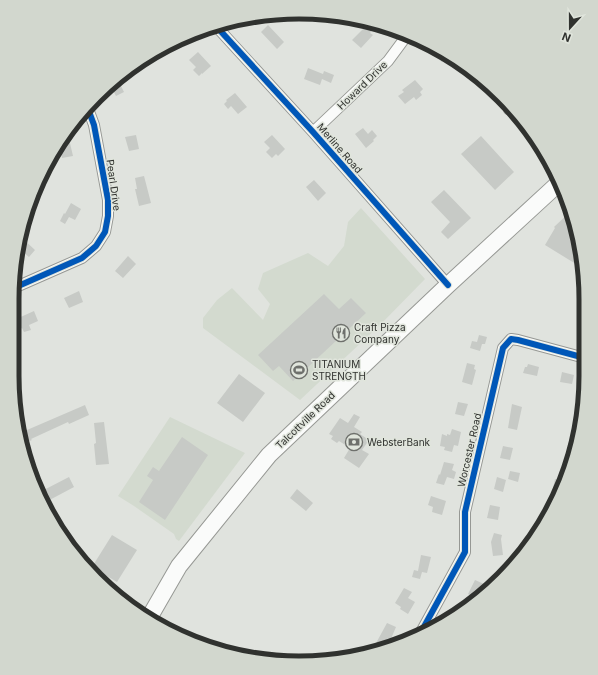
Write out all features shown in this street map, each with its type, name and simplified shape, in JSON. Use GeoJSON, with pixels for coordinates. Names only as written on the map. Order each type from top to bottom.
{"type":"FeatureCollection","features":[{"type":"Feature","properties":{"kind":"main road","name":"Talcottville Road"},"geometry":{"type":"LineString","coordinates":[[152,614],[180,566],[269,455],[448,285],[555,186]]}},
{"type":"Feature","properties":{"kind":"street","name":"Merline Road"},"geometry":{"type":"LineString","coordinates":[[220,31],[313,132],[448,285]]}},
{"type":"Feature","properties":{"kind":"street","name":"Howard Drive"},"geometry":{"type":"LineString","coordinates":[[313,132],[388,61],[403,39]]}},
{"type":"Feature","properties":{"kind":"street","name":"Pearl Drive"},"geometry":{"type":"LineString","coordinates":[[20,285],[82,258],[96,246],[105,232],[108,216],[108,200],[94,126],[89,113]]}},
{"type":"Feature","properties":{"kind":"street","name":"Worcester Road"},"geometry":{"type":"LineString","coordinates":[[424,626],[465,552],[465,512],[503,348],[511,339],[579,356]]}},
{"type":"Feature","properties":{"kind":"shaded area"},"geometry":{"type":"Polygon","coordinates":[[[361,208],[425,279],[382,323],[300,400],[203,328],[203,318],[217,300],[232,288],[263,320],[270,304],[258,289],[263,273],[308,253],[328,266],[344,246],[348,222],[361,208]]]}},
{"type":"Feature","properties":{"kind":"shaded area"},"geometry":{"type":"Polygon","coordinates":[[[170,417],[245,453],[179,541],[176,539],[174,534],[118,496],[170,417]]]}},
{"type":"Feature","properties":{"kind":"building"},"geometry":{"type":"Polygon","coordinates":[[[268,25],[284,42],[277,49],[261,32],[268,25]]]}},
{"type":"Feature","properties":{"kind":"building"},"geometry":{"type":"Polygon","coordinates":[[[362,26],[373,30],[370,33],[373,35],[361,48],[352,40],[364,28],[362,26]]]}},
{"type":"Feature","properties":{"kind":"building"},"geometry":{"type":"Polygon","coordinates":[[[198,52],[211,66],[199,76],[193,70],[196,67],[189,60],[198,52]]]}},
{"type":"Feature","properties":{"kind":"building"},"geometry":{"type":"Polygon","coordinates":[[[433,54],[444,60],[442,62],[433,54]]]}},
{"type":"Feature","properties":{"kind":"building"},"geometry":{"type":"Polygon","coordinates":[[[308,68],[323,74],[324,71],[334,75],[331,83],[322,79],[320,85],[304,79],[308,68]]]}},
{"type":"Feature","properties":{"kind":"building"},"geometry":{"type":"Polygon","coordinates":[[[415,80],[423,89],[420,92],[422,95],[416,100],[414,97],[405,104],[398,96],[404,92],[402,90],[415,80]]]}},
{"type":"Feature","properties":{"kind":"building"},"geometry":{"type":"Polygon","coordinates":[[[120,84],[124,92],[116,96],[112,90],[120,84]]]}},
{"type":"Feature","properties":{"kind":"building"},"geometry":{"type":"Polygon","coordinates":[[[235,93],[247,107],[238,114],[231,106],[228,109],[224,104],[227,101],[226,100],[235,93]]]}},
{"type":"Feature","properties":{"kind":"building"},"geometry":{"type":"Polygon","coordinates":[[[363,128],[368,134],[372,130],[377,136],[366,148],[355,134],[363,128]]]}},
{"type":"Feature","properties":{"kind":"building"},"geometry":{"type":"Polygon","coordinates":[[[136,135],[139,149],[129,151],[125,137],[136,135]]]}},
{"type":"Feature","properties":{"kind":"building"},"geometry":{"type":"Polygon","coordinates":[[[272,135],[285,149],[278,156],[276,154],[272,158],[266,152],[270,148],[264,142],[272,135]]]}},
{"type":"Feature","properties":{"kind":"building"},"geometry":{"type":"Polygon","coordinates":[[[481,136],[514,172],[495,190],[461,154],[481,136]]]}},
{"type":"Feature","properties":{"kind":"building"},"geometry":{"type":"Polygon","coordinates":[[[69,139],[73,156],[62,158],[61,152],[69,139]]]}},
{"type":"Feature","properties":{"kind":"building"},"geometry":{"type":"Polygon","coordinates":[[[144,176],[151,203],[139,206],[135,189],[137,189],[135,178],[144,176]]]}},
{"type":"Feature","properties":{"kind":"building"},"geometry":{"type":"Polygon","coordinates":[[[314,180],[326,193],[318,201],[306,187],[314,180]]]}},
{"type":"Feature","properties":{"kind":"building"},"geometry":{"type":"Polygon","coordinates":[[[444,190],[471,218],[448,239],[441,232],[450,222],[431,202],[444,190]]]}},
{"type":"Feature","properties":{"kind":"building"},"geometry":{"type":"Polygon","coordinates":[[[71,203],[81,209],[75,220],[69,217],[65,224],[60,221],[71,203]]]}},
{"type":"Feature","properties":{"kind":"building"},"geometry":{"type":"Polygon","coordinates":[[[566,216],[574,244],[577,265],[545,245],[555,228],[554,227],[566,216]]]}},
{"type":"Feature","properties":{"kind":"building"},"geometry":{"type":"Polygon","coordinates":[[[25,241],[35,250],[29,257],[23,252],[25,241]]]}},
{"type":"Feature","properties":{"kind":"building"},"geometry":{"type":"Polygon","coordinates":[[[128,256],[136,264],[123,278],[115,271],[128,256]]]}},
{"type":"Feature","properties":{"kind":"building"},"geometry":{"type":"Polygon","coordinates":[[[79,291],[83,302],[69,308],[64,298],[79,291]]]}},
{"type":"Feature","properties":{"kind":"building"},"geometry":{"type":"Polygon","coordinates":[[[324,294],[339,309],[351,298],[366,313],[293,381],[279,366],[273,371],[258,355],[324,294]]]}},
{"type":"Feature","properties":{"kind":"building"},"geometry":{"type":"Polygon","coordinates":[[[34,311],[38,321],[29,325],[31,330],[24,332],[22,328],[19,330],[19,318],[34,311]]]}},
{"type":"Feature","properties":{"kind":"building"},"geometry":{"type":"Polygon","coordinates":[[[479,335],[487,337],[485,344],[482,344],[480,351],[470,348],[472,341],[477,342],[479,335]]]}},
{"type":"Feature","properties":{"kind":"building"},"geometry":{"type":"Polygon","coordinates":[[[467,363],[475,365],[474,369],[476,370],[472,385],[462,382],[467,363]]]}},
{"type":"Feature","properties":{"kind":"building"},"geometry":{"type":"Polygon","coordinates":[[[528,364],[539,367],[537,376],[523,373],[528,364]]]}},
{"type":"Feature","properties":{"kind":"building"},"geometry":{"type":"Polygon","coordinates":[[[562,372],[574,375],[572,384],[560,382],[562,372]]]}},
{"type":"Feature","properties":{"kind":"building"},"geometry":{"type":"Polygon","coordinates":[[[239,374],[265,393],[243,422],[217,403],[239,374]]]}},
{"type":"Feature","properties":{"kind":"building"},"geometry":{"type":"Polygon","coordinates":[[[458,402],[468,404],[464,416],[455,414],[458,402]]]}},
{"type":"Feature","properties":{"kind":"building"},"geometry":{"type":"Polygon","coordinates":[[[512,404],[522,407],[517,430],[508,428],[512,404]]]}},
{"type":"Feature","properties":{"kind":"building"},"geometry":{"type":"Polygon","coordinates":[[[85,405],[89,415],[69,424],[68,422],[27,442],[24,431],[85,405]]]}},
{"type":"Feature","properties":{"kind":"building","name":"WebsterBank"},"geometry":{"type":"Polygon","coordinates":[[[354,414],[360,417],[354,427],[362,432],[360,434],[369,440],[362,450],[369,454],[359,468],[344,458],[350,448],[339,441],[337,443],[331,439],[333,436],[329,434],[340,418],[348,423],[354,414]]]}},
{"type":"Feature","properties":{"kind":"building"},"geometry":{"type":"Polygon","coordinates":[[[104,422],[109,464],[96,465],[94,423],[104,422]]]}},
{"type":"Feature","properties":{"kind":"building"},"geometry":{"type":"Polygon","coordinates":[[[452,429],[461,432],[458,446],[454,445],[452,452],[444,450],[445,447],[440,446],[442,434],[447,436],[447,434],[450,435],[452,429]]]}},
{"type":"Feature","properties":{"kind":"building"},"geometry":{"type":"Polygon","coordinates":[[[182,437],[208,455],[165,520],[139,502],[153,480],[147,476],[153,467],[159,471],[182,437]]]}},
{"type":"Feature","properties":{"kind":"building"},"geometry":{"type":"Polygon","coordinates":[[[503,446],[513,448],[510,460],[500,458],[503,446]]]}},
{"type":"Feature","properties":{"kind":"building"},"geometry":{"type":"Polygon","coordinates":[[[444,462],[454,464],[452,470],[456,472],[454,479],[447,477],[444,485],[436,483],[444,462]]]}},
{"type":"Feature","properties":{"kind":"building"},"geometry":{"type":"Polygon","coordinates":[[[510,471],[520,473],[518,482],[508,479],[510,471]]]}},
{"type":"Feature","properties":{"kind":"building"},"geometry":{"type":"Polygon","coordinates":[[[69,477],[74,487],[48,501],[43,490],[69,477]]]}},
{"type":"Feature","properties":{"kind":"building"},"geometry":{"type":"Polygon","coordinates":[[[497,477],[506,480],[503,492],[494,489],[497,477]]]}},
{"type":"Feature","properties":{"kind":"building"},"geometry":{"type":"Polygon","coordinates":[[[555,479],[559,480],[555,489],[553,488],[555,479]]]}},
{"type":"Feature","properties":{"kind":"building"},"geometry":{"type":"Polygon","coordinates":[[[297,489],[313,503],[306,511],[290,498],[297,489]]]}},
{"type":"Feature","properties":{"kind":"building"},"geometry":{"type":"Polygon","coordinates":[[[431,496],[446,501],[442,515],[432,512],[433,507],[428,505],[431,496]]]}},
{"type":"Feature","properties":{"kind":"building"},"geometry":{"type":"Polygon","coordinates":[[[490,505],[500,507],[498,520],[487,518],[490,505]]]}},
{"type":"Feature","properties":{"kind":"building"},"geometry":{"type":"Polygon","coordinates":[[[494,533],[502,535],[503,555],[493,556],[491,542],[494,533]]]}},
{"type":"Feature","properties":{"kind":"building"},"geometry":{"type":"Polygon","coordinates":[[[112,535],[137,550],[117,582],[93,566],[112,535]]]}},
{"type":"Feature","properties":{"kind":"building"},"geometry":{"type":"Polygon","coordinates":[[[421,555],[431,557],[427,573],[422,572],[420,579],[412,577],[414,570],[418,571],[421,555]]]}},
{"type":"Feature","properties":{"kind":"building"},"geometry":{"type":"Polygon","coordinates":[[[475,580],[484,584],[484,587],[472,596],[468,594],[475,580]]]}},
{"type":"Feature","properties":{"kind":"building"},"geometry":{"type":"Polygon","coordinates":[[[404,588],[412,592],[408,598],[415,602],[408,614],[400,609],[401,607],[395,603],[404,588]]]}},
{"type":"Feature","properties":{"kind":"building"},"geometry":{"type":"Polygon","coordinates":[[[387,623],[396,627],[390,641],[375,645],[387,623]]]}},
{"type":"Feature","properties":{"kind":"cycle path"},"geometry":{"type":"LineString","coordinates":[[220,31],[313,132],[448,285]]}},
{"type":"Feature","properties":{"kind":"cycle path"},"geometry":{"type":"LineString","coordinates":[[20,285],[82,258],[96,246],[105,232],[108,216],[108,200],[94,125],[89,113]]}},
{"type":"Feature","properties":{"kind":"cycle path"},"geometry":{"type":"LineString","coordinates":[[424,626],[465,552],[465,512],[503,348],[511,339],[579,356]]}},
{"type":"Feature","properties":{"kind":"place","name":"Craft Pizza Company"},"geometry":{"type":"Point","coordinates":[341,333]}},
{"type":"Feature","properties":{"kind":"place","name":"TITANIUM STRENGTH"},"geometry":{"type":"Point","coordinates":[299,370]}},
{"type":"Feature","properties":{"kind":"place","name":"WebsterBank"},"geometry":{"type":"Point","coordinates":[354,442]}}]}
